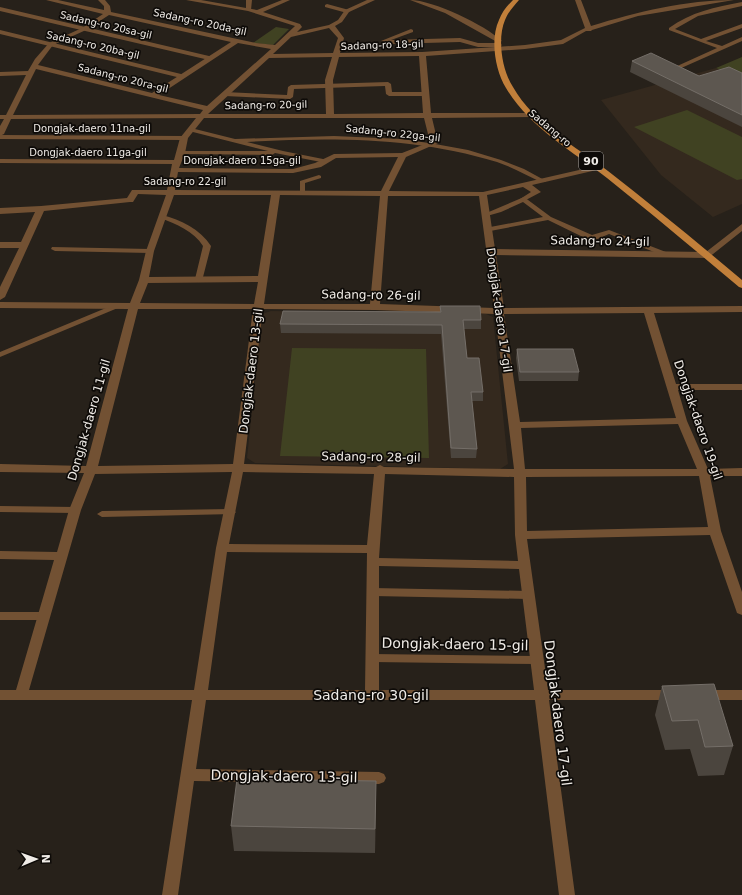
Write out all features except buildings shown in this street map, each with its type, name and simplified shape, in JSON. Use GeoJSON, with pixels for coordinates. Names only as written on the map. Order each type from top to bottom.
{"type":"FeatureCollection","features":[{"type":"Feature","properties":{"kind":"main road","name":"Sadang-ro"},"geometry":{"type":"LineString","coordinates":[[516,0],[507,11],[501,23],[499,45],[504,77],[510,88],[532,115],[549,130],[708,255],[742,285]]}},
{"type":"Feature","properties":{"kind":"street","name":"Sadang-ro 20da-gil"},"geometry":{"type":"LineString","coordinates":[[49,0],[237,41],[276,47]]}},
{"type":"Feature","properties":{"kind":"street"},"geometry":{"type":"LineString","coordinates":[[0,134],[10,117],[34,66],[51,44],[84,29],[108,13],[107,6],[101,0]]}},
{"type":"Feature","properties":{"kind":"street"},"geometry":{"type":"LineString","coordinates":[[189,0],[249,9],[298,25],[298,27],[288,37]]}},
{"type":"Feature","properties":{"kind":"street"},"geometry":{"type":"LineString","coordinates":[[258,12],[287,0]]}},
{"type":"Feature","properties":{"kind":"street"},"geometry":{"type":"LineString","coordinates":[[288,37],[332,26],[340,21],[347,11],[372,0]]}},
{"type":"Feature","properties":{"kind":"street"},"geometry":{"type":"LineString","coordinates":[[417,0],[463,19],[499,45]]}},
{"type":"Feature","properties":{"kind":"street"},"geometry":{"type":"LineString","coordinates":[[578,0],[588,30]]}},
{"type":"Feature","properties":{"kind":"street"},"geometry":{"type":"LineString","coordinates":[[702,0],[709,4]]}},
{"type":"Feature","properties":{"kind":"street","name":"Sadang-ro 18-gil"},"geometry":{"type":"LineString","coordinates":[[266,56],[334,57],[422,54],[499,45],[563,42],[584,30],[588,30],[620,18],[637,14],[731,0]]}},
{"type":"Feature","properties":{"kind":"street"},"geometry":{"type":"LineString","coordinates":[[330,114],[329,80],[334,57],[341,38],[332,26]]}},
{"type":"Feature","properties":{"kind":"street","name":"Dongjak-daero 11-gil"},"geometry":{"type":"LineString","coordinates":[[21,695],[75,510],[92,470],[134,306],[144,280],[150,251],[171,192],[175,166],[188,134],[204,113],[288,37]]}},
{"type":"Feature","properties":{"kind":"street"},"geometry":{"type":"LineString","coordinates":[[152,96],[237,41]]}},
{"type":"Feature","properties":{"kind":"street"},"geometry":{"type":"LineString","coordinates":[[375,307],[384,193],[403,155],[434,143],[427,114],[422,54]]}},
{"type":"Feature","properties":{"kind":"street","name":"Sadang-ro 20ra-gil"},"geometry":{"type":"LineString","coordinates":[[34,66],[152,96],[204,113]]}},
{"type":"Feature","properties":{"kind":"street"},"geometry":{"type":"LineString","coordinates":[[0,74],[31,73]]}},
{"type":"Feature","properties":{"kind":"street","name":"Sadang-ro 20-gil"},"geometry":{"type":"LineString","coordinates":[[0,116],[204,113],[532,115]]}},
{"type":"Feature","properties":{"kind":"street","name":"Dongjak-daero 15ga-gil"},"geometry":{"type":"LineString","coordinates":[[175,166],[293,171],[305,169],[326,161],[334,156],[403,155]]}},
{"type":"Feature","properties":{"kind":"street","name":"Dongjak-daero 11ga-gil"},"geometry":{"type":"LineString","coordinates":[[0,162],[175,166]]}},
{"type":"Feature","properties":{"kind":"street","name":"Sadang-ro 22-gil"},"geometry":{"type":"LineString","coordinates":[[0,211],[41,209],[130,200],[135,192],[484,194],[598,167]]}},
{"type":"Feature","properties":{"kind":"street"},"geometry":{"type":"LineString","coordinates":[[524,198],[537,192],[526,185]]}},
{"type":"Feature","properties":{"kind":"street","name":"Dongjak-daero 13-gil"},"geometry":{"type":"LineString","coordinates":[[170,895],[222,548],[231,512],[239,468],[258,306],[276,192]]}},
{"type":"Feature","properties":{"kind":"street","name":"Dongjak-daero 17-gil"},"geometry":{"type":"LineString","coordinates":[[484,194],[515,425],[520,473],[521,535],[567,895]]}},
{"type":"Feature","properties":{"kind":"street"},"geometry":{"type":"LineString","coordinates":[[0,297],[41,209]]}},
{"type":"Feature","properties":{"kind":"street"},"geometry":{"type":"LineString","coordinates":[[708,255],[742,227]]}},
{"type":"Feature","properties":{"kind":"street"},"geometry":{"type":"LineString","coordinates":[[0,245],[24,245]]}},
{"type":"Feature","properties":{"kind":"street","name":"Sadang-ro 24-gil"},"geometry":{"type":"LineString","coordinates":[[492,252],[708,255]]}},
{"type":"Feature","properties":{"kind":"street"},"geometry":{"type":"LineString","coordinates":[[144,280],[263,279]]}},
{"type":"Feature","properties":{"kind":"street","name":"Sadang-ro 26-gil"},"geometry":{"type":"LineString","coordinates":[[0,305],[375,307],[499,311],[742,309]]}},
{"type":"Feature","properties":{"kind":"street","name":"Dongjak-daero 19-gil"},"geometry":{"type":"LineString","coordinates":[[648,309],[682,421],[704,472],[715,531],[742,610]]}},
{"type":"Feature","properties":{"kind":"street"},"geometry":{"type":"LineString","coordinates":[[673,388],[742,387]]}},
{"type":"Feature","properties":{"kind":"street"},"geometry":{"type":"LineString","coordinates":[[515,425],[682,421]]}},
{"type":"Feature","properties":{"kind":"street","name":"Sadang-ro 28-gil"},"geometry":{"type":"LineString","coordinates":[[0,468],[92,470],[239,468],[380,469],[520,473],[742,472]]}},
{"type":"Feature","properties":{"kind":"street","name":"Dongjak-daero 15-gil"},"geometry":{"type":"LineString","coordinates":[[372,695],[373,549],[380,469]]}},
{"type":"Feature","properties":{"kind":"street"},"geometry":{"type":"LineString","coordinates":[[521,535],[715,531]]}},
{"type":"Feature","properties":{"kind":"street"},"geometry":{"type":"LineString","coordinates":[[222,548],[373,549]]}},
{"type":"Feature","properties":{"kind":"street"},"geometry":{"type":"LineString","coordinates":[[0,555],[62,556]]}},
{"type":"Feature","properties":{"kind":"street"},"geometry":{"type":"LineString","coordinates":[[373,562],[525,565]]}},
{"type":"Feature","properties":{"kind":"street","name":"Sadang-ro 30-gil"},"geometry":{"type":"LineString","coordinates":[[0,695],[742,696]]}},
{"type":"Feature","properties":{"kind":"street","name":"Dongjak-daero 13-gil"},"geometry":{"type":"LineString","coordinates":[[188,775],[379,778]]}},
{"type":"Feature","properties":{"kind":"lane"},"geometry":{"type":"LineString","coordinates":[[249,0],[249,9]]}},
{"type":"Feature","properties":{"kind":"lane"},"geometry":{"type":"LineString","coordinates":[[722,48],[671,29],[684,18],[705,11],[742,4]]}},
{"type":"Feature","properties":{"kind":"lane"},"geometry":{"type":"LineString","coordinates":[[327,6],[347,11]]}},
{"type":"Feature","properties":{"kind":"lane","name":"Sadang-ro 20sa-gil"},"geometry":{"type":"LineString","coordinates":[[0,9],[209,58]]}},
{"type":"Feature","properties":{"kind":"lane"},"geometry":{"type":"LineString","coordinates":[[701,41],[742,26]]}},
{"type":"Feature","properties":{"kind":"lane"},"geometry":{"type":"LineString","coordinates":[[411,31],[384,41],[460,40],[478,44],[499,45]]}},
{"type":"Feature","properties":{"kind":"lane","name":"Sadang-ro 20ba-gil"},"geometry":{"type":"LineString","coordinates":[[0,32],[182,76]]}},
{"type":"Feature","properties":{"kind":"lane"},"geometry":{"type":"LineString","coordinates":[[677,68],[742,39]]}},
{"type":"Feature","properties":{"kind":"lane"},"geometry":{"type":"LineString","coordinates":[[225,94],[290,97],[291,87],[388,84],[388,94],[425,94]]}},
{"type":"Feature","properties":{"kind":"lane","name":"Dongjak-daero 11na-gil"},"geometry":{"type":"LineString","coordinates":[[0,137],[188,134],[235,141],[283,153]]}},
{"type":"Feature","properties":{"kind":"lane","name":"Sadang-ro 22ga-gil"},"geometry":{"type":"LineString","coordinates":[[235,141],[283,137],[335,137],[428,145],[462,151],[500,161],[543,181]]}},
{"type":"Feature","properties":{"kind":"lane"},"geometry":{"type":"LineString","coordinates":[[181,153],[283,153],[326,161]]}},
{"type":"Feature","properties":{"kind":"lane"},"geometry":{"type":"LineString","coordinates":[[293,171],[302,182],[302,192]]}},
{"type":"Feature","properties":{"kind":"lane"},"geometry":{"type":"LineString","coordinates":[[302,182],[319,177]]}},
{"type":"Feature","properties":{"kind":"lane"},"geometry":{"type":"LineString","coordinates":[[487,214],[499,211],[524,198],[549,218],[592,238],[609,232],[667,254]]}},
{"type":"Feature","properties":{"kind":"lane"},"geometry":{"type":"LineString","coordinates":[[162,217],[193,232],[204,241],[206,246],[199,279]]}},
{"type":"Feature","properties":{"kind":"lane"},"geometry":{"type":"LineString","coordinates":[[488,230],[549,218]]}},
{"type":"Feature","properties":{"kind":"lane"},"geometry":{"type":"LineString","coordinates":[[55,249],[150,251]]}},
{"type":"Feature","properties":{"kind":"lane"},"geometry":{"type":"LineString","coordinates":[[0,354],[121,305]]}},
{"type":"Feature","properties":{"kind":"lane"},"geometry":{"type":"LineString","coordinates":[[0,509],[75,510]]}},
{"type":"Feature","properties":{"kind":"lane"},"geometry":{"type":"LineString","coordinates":[[102,514],[231,512]]}},
{"type":"Feature","properties":{"kind":"lane"},"geometry":{"type":"LineString","coordinates":[[373,592],[528,595]]}},
{"type":"Feature","properties":{"kind":"lane"},"geometry":{"type":"LineString","coordinates":[[0,616],[44,616]]}},
{"type":"Feature","properties":{"kind":"lane","name":"Dongjak-daero 15-gil"},"geometry":{"type":"LineString","coordinates":[[372,658],[536,660]]}},
{"type":"Feature","properties":{"kind":"shaded area"},"geometry":{"type":"Polygon","coordinates":[[[716,68],[742,80],[742,204],[713,217],[661,175],[601,100],[716,68]]]}},
{"type":"Feature","properties":{"kind":"shaded area"},"geometry":{"type":"Polygon","coordinates":[[[271,311],[486,314],[493,317],[508,464],[500,469],[255,463],[247,458],[262,314],[271,311]]]}},
{"type":"Feature","properties":{"kind":"green space"},"geometry":{"type":"Polygon","coordinates":[[[276,27],[289,29],[273,45],[253,43],[276,27]]]}},
{"type":"Feature","properties":{"kind":"green space"},"geometry":{"type":"Polygon","coordinates":[[[742,57],[742,80],[716,68],[742,57]]]}},
{"type":"Feature","properties":{"kind":"green space"},"geometry":{"type":"Polygon","coordinates":[[[687,110],[742,137],[742,179],[737,180],[634,127],[687,110]]]}},
{"type":"Feature","properties":{"kind":"green space"},"geometry":{"type":"Polygon","coordinates":[[[292,348],[426,349],[429,458],[280,456],[292,348]]]}}]}
